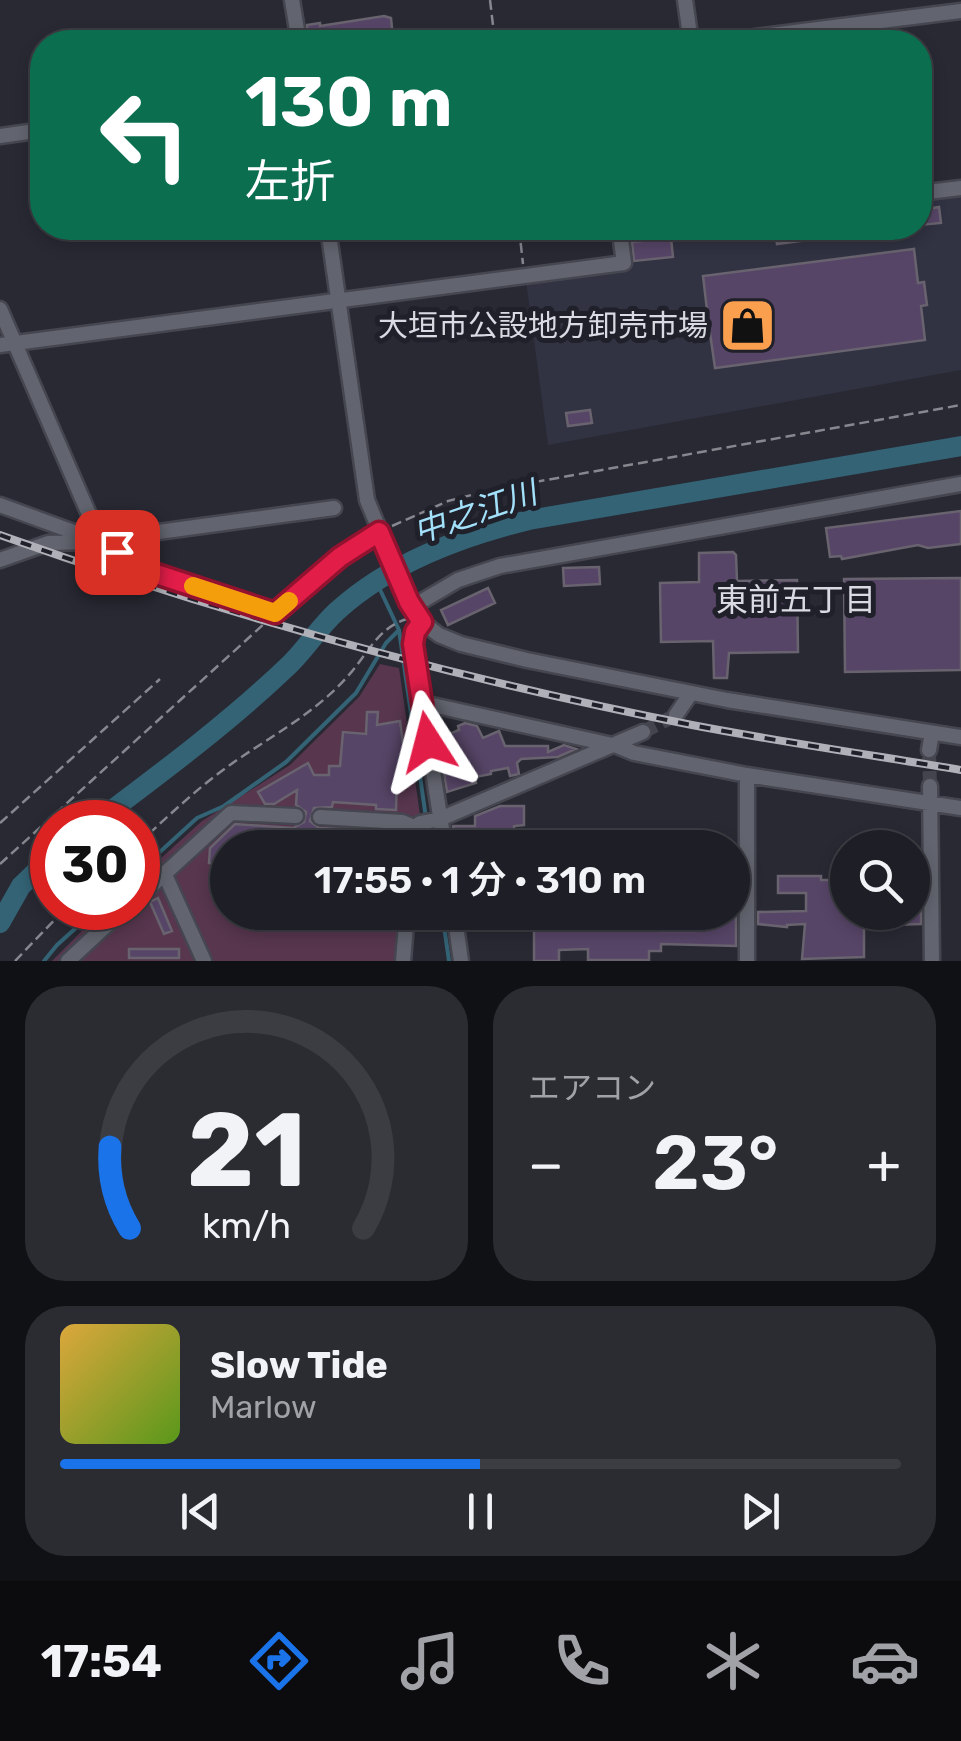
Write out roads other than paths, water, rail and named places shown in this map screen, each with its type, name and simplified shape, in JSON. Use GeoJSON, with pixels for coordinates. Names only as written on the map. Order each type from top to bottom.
{"type":"FeatureCollection","features":[{"type":"Feature","properties":{"kind":"street"},"geometry":{"type":"LineString","coordinates":[[292,0],[297,30]]}},
{"type":"Feature","properties":{"kind":"street"},"geometry":{"type":"LineString","coordinates":[[685,0],[689,30]]}},
{"type":"Feature","properties":{"kind":"street"},"geometry":{"type":"LineString","coordinates":[[811,30],[961,11]]}},
{"type":"Feature","properties":{"kind":"street"},"geometry":{"type":"LineString","coordinates":[[0,136],[30,132]]}},
{"type":"Feature","properties":{"kind":"street"},"geometry":{"type":"LineString","coordinates":[[932,192],[961,188]]}},
{"type":"Feature","properties":{"kind":"street"},"geometry":{"type":"LineString","coordinates":[[330,240],[368,500],[416,612],[439,635],[460,644],[691,693],[961,737]]}},
{"type":"Feature","properties":{"kind":"street"},"geometry":{"type":"LineString","coordinates":[[8,344],[624,263],[621,240]]}},
{"type":"Feature","properties":{"kind":"street"},"geometry":{"type":"LineString","coordinates":[[0,309],[8,344],[100,541]]}},
{"type":"Feature","properties":{"kind":"street"},"geometry":{"type":"LineString","coordinates":[[432,830],[427,822],[422,703],[413,644],[416,612],[458,580],[500,566],[961,484]]}},
{"type":"Feature","properties":{"kind":"street"},"geometry":{"type":"LineString","coordinates":[[0,505],[100,541],[132,566],[275,613],[340,557],[381,537]]}},
{"type":"Feature","properties":{"kind":"street"},"geometry":{"type":"LineString","coordinates":[[0,560],[48,543],[100,541],[334,508]]}},
{"type":"Feature","properties":{"kind":"street"},"geometry":{"type":"LineString","coordinates":[[676,715],[691,693]]}},
{"type":"Feature","properties":{"kind":"street"},"geometry":{"type":"LineString","coordinates":[[422,703],[634,753],[961,808]]}},
{"type":"Feature","properties":{"kind":"street"},"geometry":{"type":"LineString","coordinates":[[320,817],[427,822],[644,732]]}},
{"type":"Feature","properties":{"kind":"street"},"geometry":{"type":"LineString","coordinates":[[929,750],[932,733]]}},
{"type":"Feature","properties":{"kind":"street"},"geometry":{"type":"LineString","coordinates":[[747,775],[748,961]]}},
{"type":"Feature","properties":{"kind":"street"},"geometry":{"type":"LineString","coordinates":[[930,786],[932,961]]}},
{"type":"Feature","properties":{"kind":"street"},"geometry":{"type":"LineString","coordinates":[[160,880],[231,812],[296,816]]}},
{"type":"Feature","properties":{"kind":"street"},"geometry":{"type":"LineString","coordinates":[[422,830],[427,822]]}},
{"type":"Feature","properties":{"kind":"street"},"geometry":{"type":"LineString","coordinates":[[165,876],[204,961]]}},
{"type":"Feature","properties":{"kind":"street"},"geometry":{"type":"LineString","coordinates":[[68,961],[101,930]]}},
{"type":"Feature","properties":{"kind":"street"},"geometry":{"type":"LineString","coordinates":[[403,961],[406,930]]}},
{"type":"Feature","properties":{"kind":"street"},"geometry":{"type":"LineString","coordinates":[[457,930],[461,961]]}},
{"type":"Feature","properties":{"kind":"waterway","name":"中之江川"},"geometry":{"type":"LineString","coordinates":[[125,800],[241,709],[358,594],[427,554],[529,520],[961,446]]}},
{"type":"Feature","properties":{"kind":"waterway"},"geometry":{"type":"LineString","coordinates":[[376,581],[399,630],[426,818]]}},
{"type":"Feature","properties":{"kind":"waterway"},"geometry":{"type":"LineString","coordinates":[[160,852],[197,818],[224,806],[286,762],[356,693],[386,643],[399,630]]}},
{"type":"Feature","properties":{"kind":"waterway","name":"中之江川"},"geometry":{"type":"LineString","coordinates":[[0,923],[30,877]]}},
{"type":"Feature","properties":{"kind":"waterway"},"geometry":{"type":"LineString","coordinates":[[44,961],[74,930]]}},
{"type":"Feature","properties":{"kind":"waterway"},"geometry":{"type":"LineString","coordinates":[[445,930],[449,961]]}},
{"type":"Feature","properties":{"kind":"tunnel"},"geometry":{"type":"LineString","coordinates":[[643,732],[676,715]]}},
{"type":"Feature","properties":{"kind":"tunnel"},"geometry":{"type":"LineString","coordinates":[[929,750],[930,786]]}},
{"type":"Feature","properties":{"kind":"railway"},"geometry":{"type":"LineString","coordinates":[[0,535],[170,592],[430,666],[692,725],[961,770]]}},
{"type":"Feature","properties":{"kind":"place","name":"大垣市公設地方卸売市場"},"geometry":{"type":"Point","coordinates":[747,326]}},
{"type":"Feature","properties":{"kind":"district","name":"東前五丁目"},"geometry":{"type":"Point","coordinates":[796,600]}}]}
